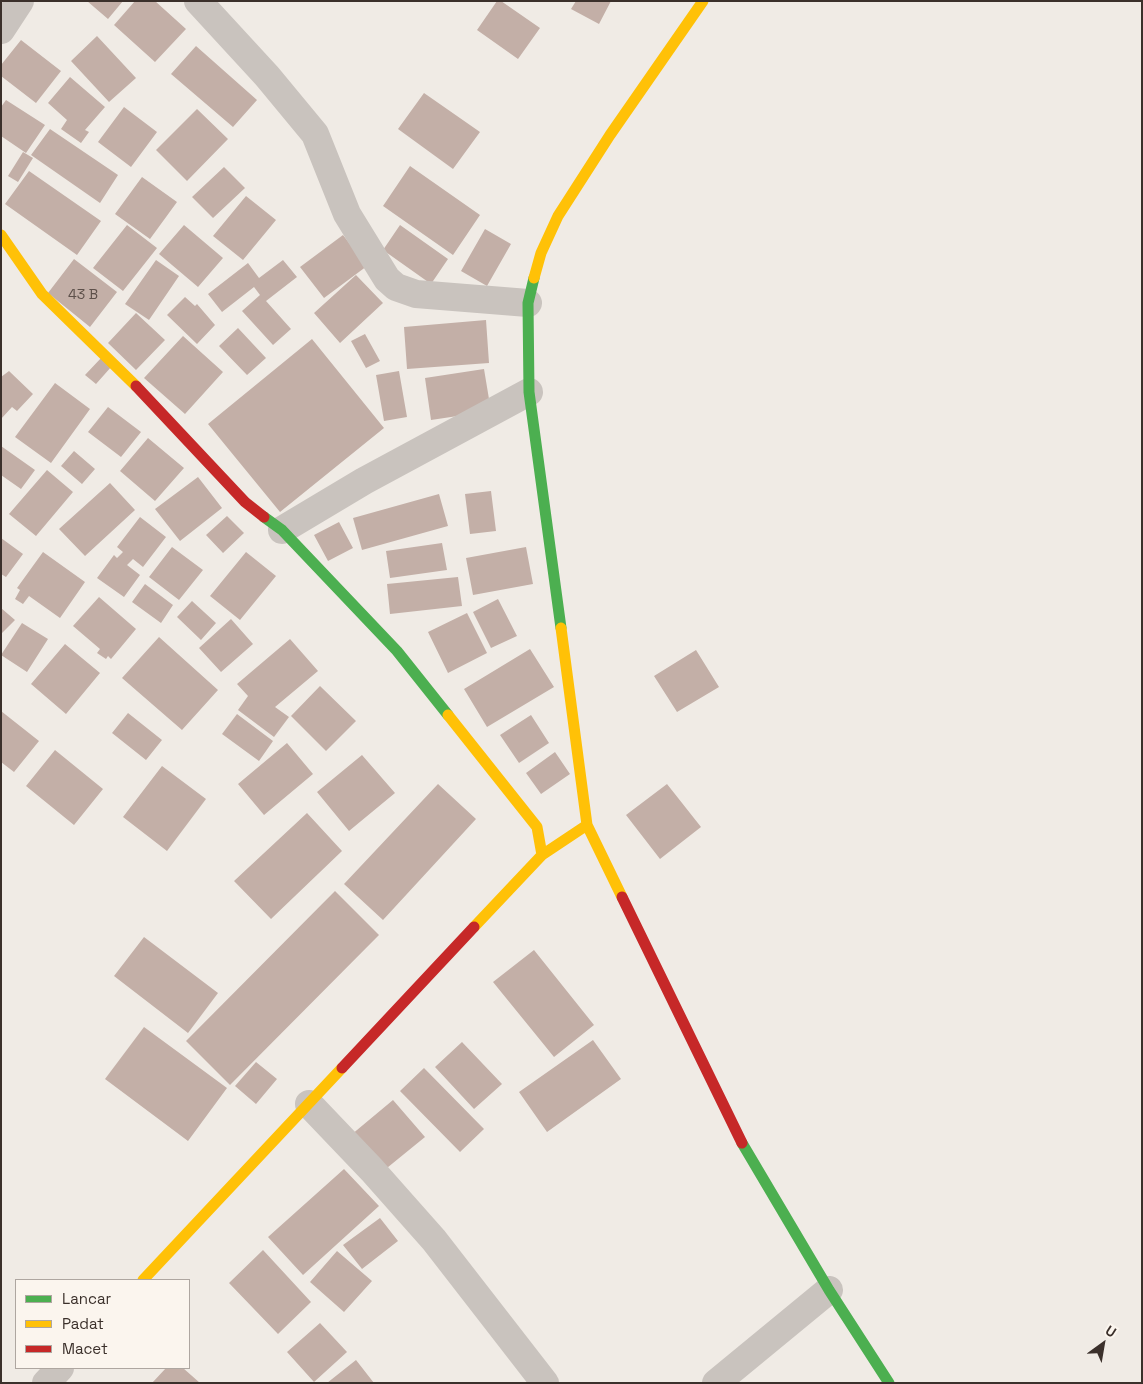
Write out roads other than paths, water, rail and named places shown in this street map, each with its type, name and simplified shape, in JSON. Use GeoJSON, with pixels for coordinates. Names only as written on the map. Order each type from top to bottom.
{"type":"FeatureCollection","features":[{"type":"Feature","properties":{"kind":"main road"},"geometry":{"type":"LineString","coordinates":[[703,1],[610,135],[558,216],[541,252],[528,303],[529,392],[550,534],[587,825],[743,1144],[829,1290],[889,1383]]}},
{"type":"Feature","properties":{"kind":"main road"},"geometry":{"type":"LineString","coordinates":[[1,235],[42,294],[129,379],[245,502],[282,530],[397,651],[537,827],[542,855]]}},
{"type":"Feature","properties":{"kind":"main road"},"geometry":{"type":"LineString","coordinates":[[144,1279],[542,855],[587,825]]}},
{"type":"Feature","properties":{"kind":"street"},"geometry":{"type":"LineString","coordinates":[[1,30],[20,1]]}},
{"type":"Feature","properties":{"kind":"street"},"geometry":{"type":"LineString","coordinates":[[198,1],[267,76],[315,134],[348,214],[387,279],[396,287],[416,294],[528,303]]}},
{"type":"Feature","properties":{"kind":"street"},"geometry":{"type":"LineString","coordinates":[[282,530],[364,481],[529,392]]}},
{"type":"Feature","properties":{"kind":"street"},"geometry":{"type":"LineString","coordinates":[[309,1104],[372,1170],[434,1240],[545,1383]]}},
{"type":"Feature","properties":{"kind":"street"},"geometry":{"type":"LineString","coordinates":[[716,1383],[829,1290]]}},
{"type":"Feature","properties":{"kind":"street"},"geometry":{"type":"LineString","coordinates":[[46,1383],[59,1369]]}}]}
